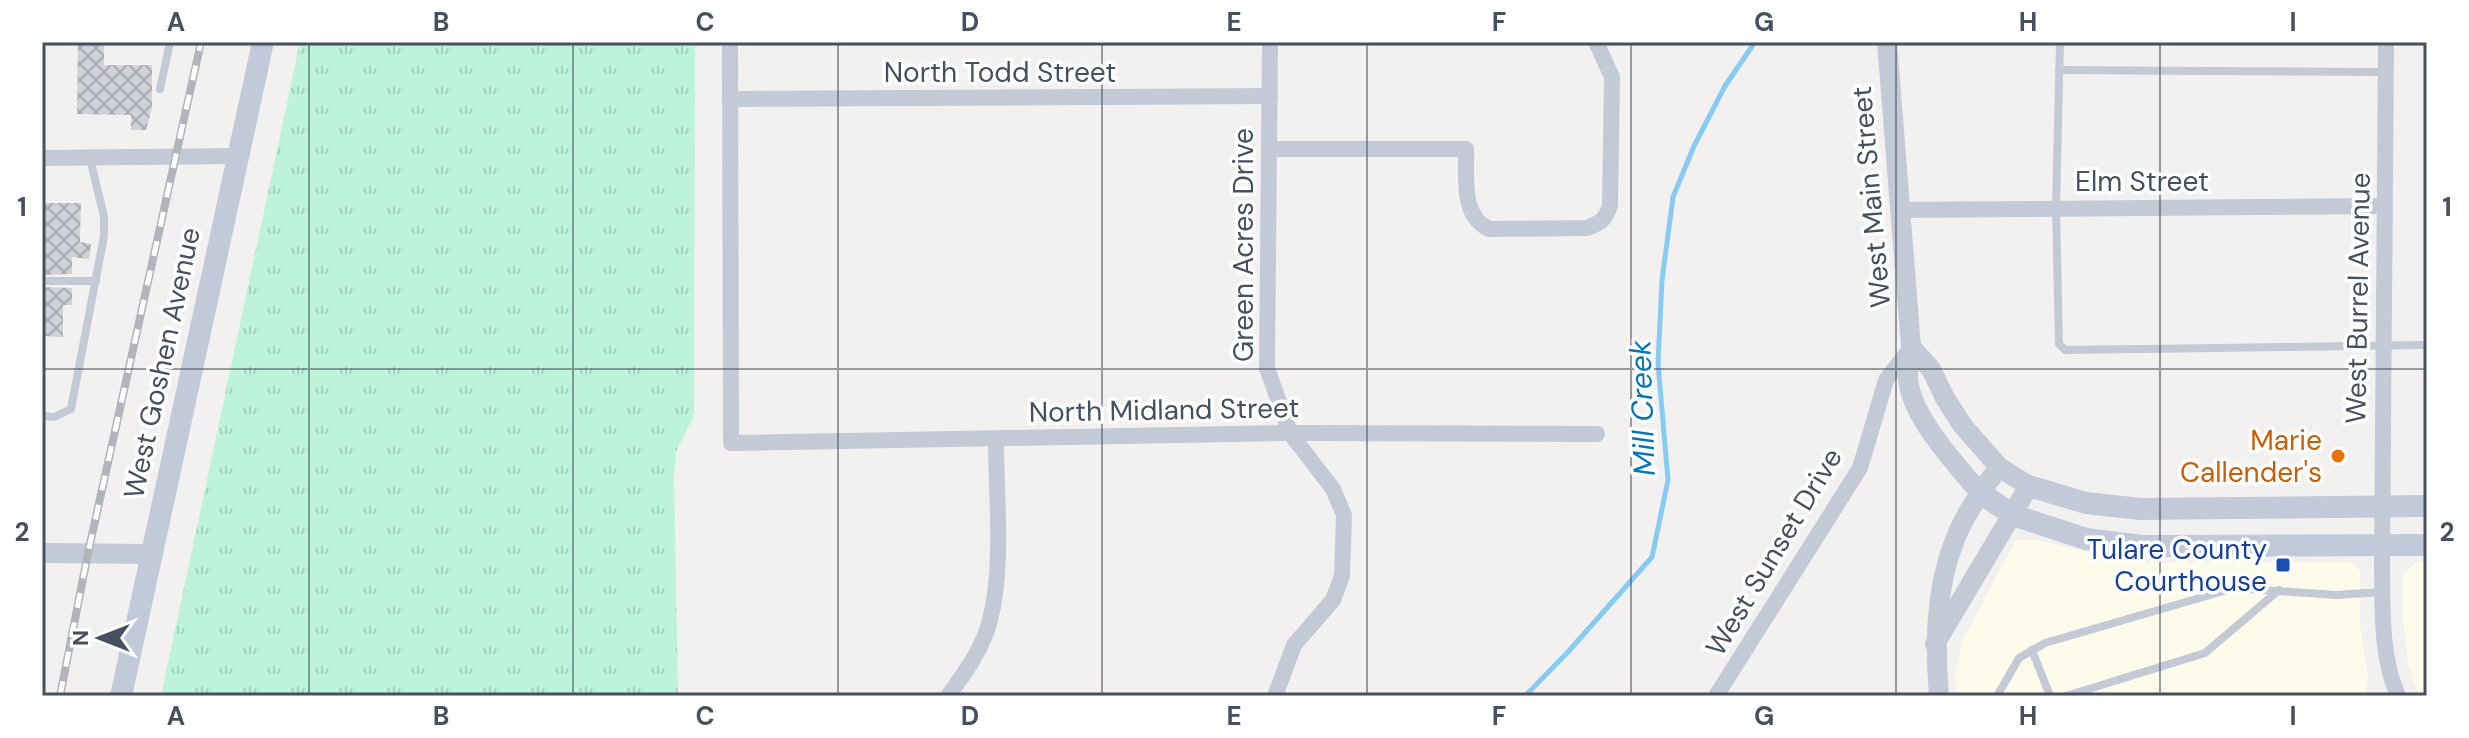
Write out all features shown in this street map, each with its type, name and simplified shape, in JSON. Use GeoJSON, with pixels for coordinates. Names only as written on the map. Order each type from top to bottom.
{"type":"FeatureCollection","features":[{"type":"Feature","properties":{"kind":"main road","name":"West Goshen Avenue"},"geometry":{"type":"LineString","coordinates":[[121,696],[263,42]]}},
{"type":"Feature","properties":{"kind":"main road"},"geometry":{"type":"LineString","coordinates":[[2029,486],[2086,503],[2140,509],[2427,506]]}},
{"type":"Feature","properties":{"kind":"main road"},"geometry":{"type":"LineString","coordinates":[[1980,493],[2013,515],[2086,539],[2142,546],[2427,545]]}},
{"type":"Feature","properties":{"kind":"street"},"geometry":{"type":"LineString","coordinates":[[730,42],[730,99]]}},
{"type":"Feature","properties":{"kind":"street","name":"Green Acres Drive"},"geometry":{"type":"LineString","coordinates":[[1270,42],[1267,368],[1290,433],[1333,489],[1344,515],[1342,576],[1333,600],[1294,645],[1275,696]]}},
{"type":"Feature","properties":{"kind":"street"},"geometry":{"type":"LineString","coordinates":[[1270,149],[1466,149],[1468,203],[1480,224],[1489,229],[1587,228],[1599,224],[1607,216],[1610,205],[1612,77],[1596,42]]}},
{"type":"Feature","properties":{"kind":"street","name":"West Main Street"},"geometry":{"type":"LineString","coordinates":[[1887,42],[1911,347],[1908,384],[1923,418],[1945,452],[1980,493]]}},
{"type":"Feature","properties":{"kind":"street","name":"West Burrel Avenue"},"geometry":{"type":"LineString","coordinates":[[2386,42],[2381,545],[2383,631],[2390,677],[2398,696]]}},
{"type":"Feature","properties":{"kind":"street","name":"North Todd Street"},"geometry":{"type":"LineString","coordinates":[[730,99],[1270,96]]}},
{"type":"Feature","properties":{"kind":"street","name":"North Midland Street"},"geometry":{"type":"LineString","coordinates":[[730,99],[731,443],[1290,433],[1597,434]]}},
{"type":"Feature","properties":{"kind":"street"},"geometry":{"type":"LineString","coordinates":[[42,158],[237,156]]}},
{"type":"Feature","properties":{"kind":"street","name":"Elm Street"},"geometry":{"type":"LineString","coordinates":[[1899,210],[2385,206]]}},
{"type":"Feature","properties":{"kind":"street"},"geometry":{"type":"LineString","coordinates":[[1911,347],[1931,369],[1963,426],[1999,467],[2029,486],[1935,644]]}},
{"type":"Feature","properties":{"kind":"street","name":"West Sunset Drive"},"geometry":{"type":"LineString","coordinates":[[1716,696],[1860,468],[1886,380],[1911,347]]}},
{"type":"Feature","properties":{"kind":"street"},"geometry":{"type":"LineString","coordinates":[[948,696],[973,661],[990,622],[996,581],[996,440]]}},
{"type":"Feature","properties":{"kind":"street"},"geometry":{"type":"LineString","coordinates":[[1939,696],[1935,644],[1943,581],[1954,541],[1980,493],[1999,467]]}},
{"type":"Feature","properties":{"kind":"street"},"geometry":{"type":"LineString","coordinates":[[42,553],[152,554]]}},
{"type":"Feature","properties":{"kind":"lane"},"geometry":{"type":"LineString","coordinates":[[160,89],[170,42]]}},
{"type":"Feature","properties":{"kind":"lane"},"geometry":{"type":"LineString","coordinates":[[2060,42],[2056,208],[2059,344],[2065,350],[2427,345]]}},
{"type":"Feature","properties":{"kind":"lane"},"geometry":{"type":"LineString","coordinates":[[2059,70],[2386,72]]}},
{"type":"Feature","properties":{"kind":"lane"},"geometry":{"type":"LineString","coordinates":[[42,416],[54,417],[71,409],[96,281],[104,217],[90,158]]}},
{"type":"Feature","properties":{"kind":"lane"},"geometry":{"type":"LineString","coordinates":[[46,281],[96,281]]}},
{"type":"Feature","properties":{"kind":"lane"},"geometry":{"type":"LineString","coordinates":[[1997,696],[2019,658],[2045,643],[2234,588],[2336,595],[2382,592]]}},
{"type":"Feature","properties":{"kind":"lane"},"geometry":{"type":"LineString","coordinates":[[2066,696],[2205,653],[2279,589]]}},
{"type":"Feature","properties":{"kind":"lane"},"geometry":{"type":"LineString","coordinates":[[2032,650],[2050,696]]}},
{"type":"Feature","properties":{"kind":"shaded area"},"geometry":{"type":"Polygon","coordinates":[[[2016,540],[2038,540],[2132,563],[2352,562],[2360,571],[2360,624],[2368,678],[2366,696],[1956,696],[1955,675],[1962,641],[2016,540]]]}},
{"type":"Feature","properties":{"kind":"shaded area"},"geometry":{"type":"Polygon","coordinates":[[[2416,562],[2427,562],[2427,696],[2419,696],[2408,665],[2403,621],[2403,574],[2416,562]]]}},
{"type":"Feature","properties":{"kind":"green space"},"geometry":{"type":"Polygon","coordinates":[[[300,42],[695,42],[694,415],[676,452],[674,478],[678,696],[161,696],[300,42]]]}},
{"type":"Feature","properties":{"kind":"building"},"geometry":{"type":"Polygon","coordinates":[[[78,42],[104,42],[104,65],[152,65],[152,108],[146,130],[131,130],[131,115],[77,114],[78,42]]]}},
{"type":"Feature","properties":{"kind":"building"},"geometry":{"type":"Polygon","coordinates":[[[42,203],[81,203],[80,242],[91,244],[89,259],[72,257],[72,274],[42,275],[42,203]]]}},
{"type":"Feature","properties":{"kind":"building"},"geometry":{"type":"Polygon","coordinates":[[[42,287],[72,288],[72,305],[63,305],[63,337],[42,336],[42,287]]]}},
{"type":"Feature","properties":{"kind":"waterway","name":"Mill Creek"},"geometry":{"type":"LineString","coordinates":[[1525,696],[1652,557],[1668,480],[1658,363],[1662,280],[1673,197],[1694,146],[1725,86],[1755,42]]}},
{"type":"Feature","properties":{"kind":"railway"},"geometry":{"type":"LineString","coordinates":[[60,696],[88,553],[201,42]]}},
{"type":"Feature","properties":{"kind":"place","name":"Marie Callender's"},"geometry":{"type":"Point","coordinates":[2338,456]}},
{"type":"Feature","properties":{"kind":"place","name":"Tulare County Courthouse"},"geometry":{"type":"Point","coordinates":[2283,565]}}]}
